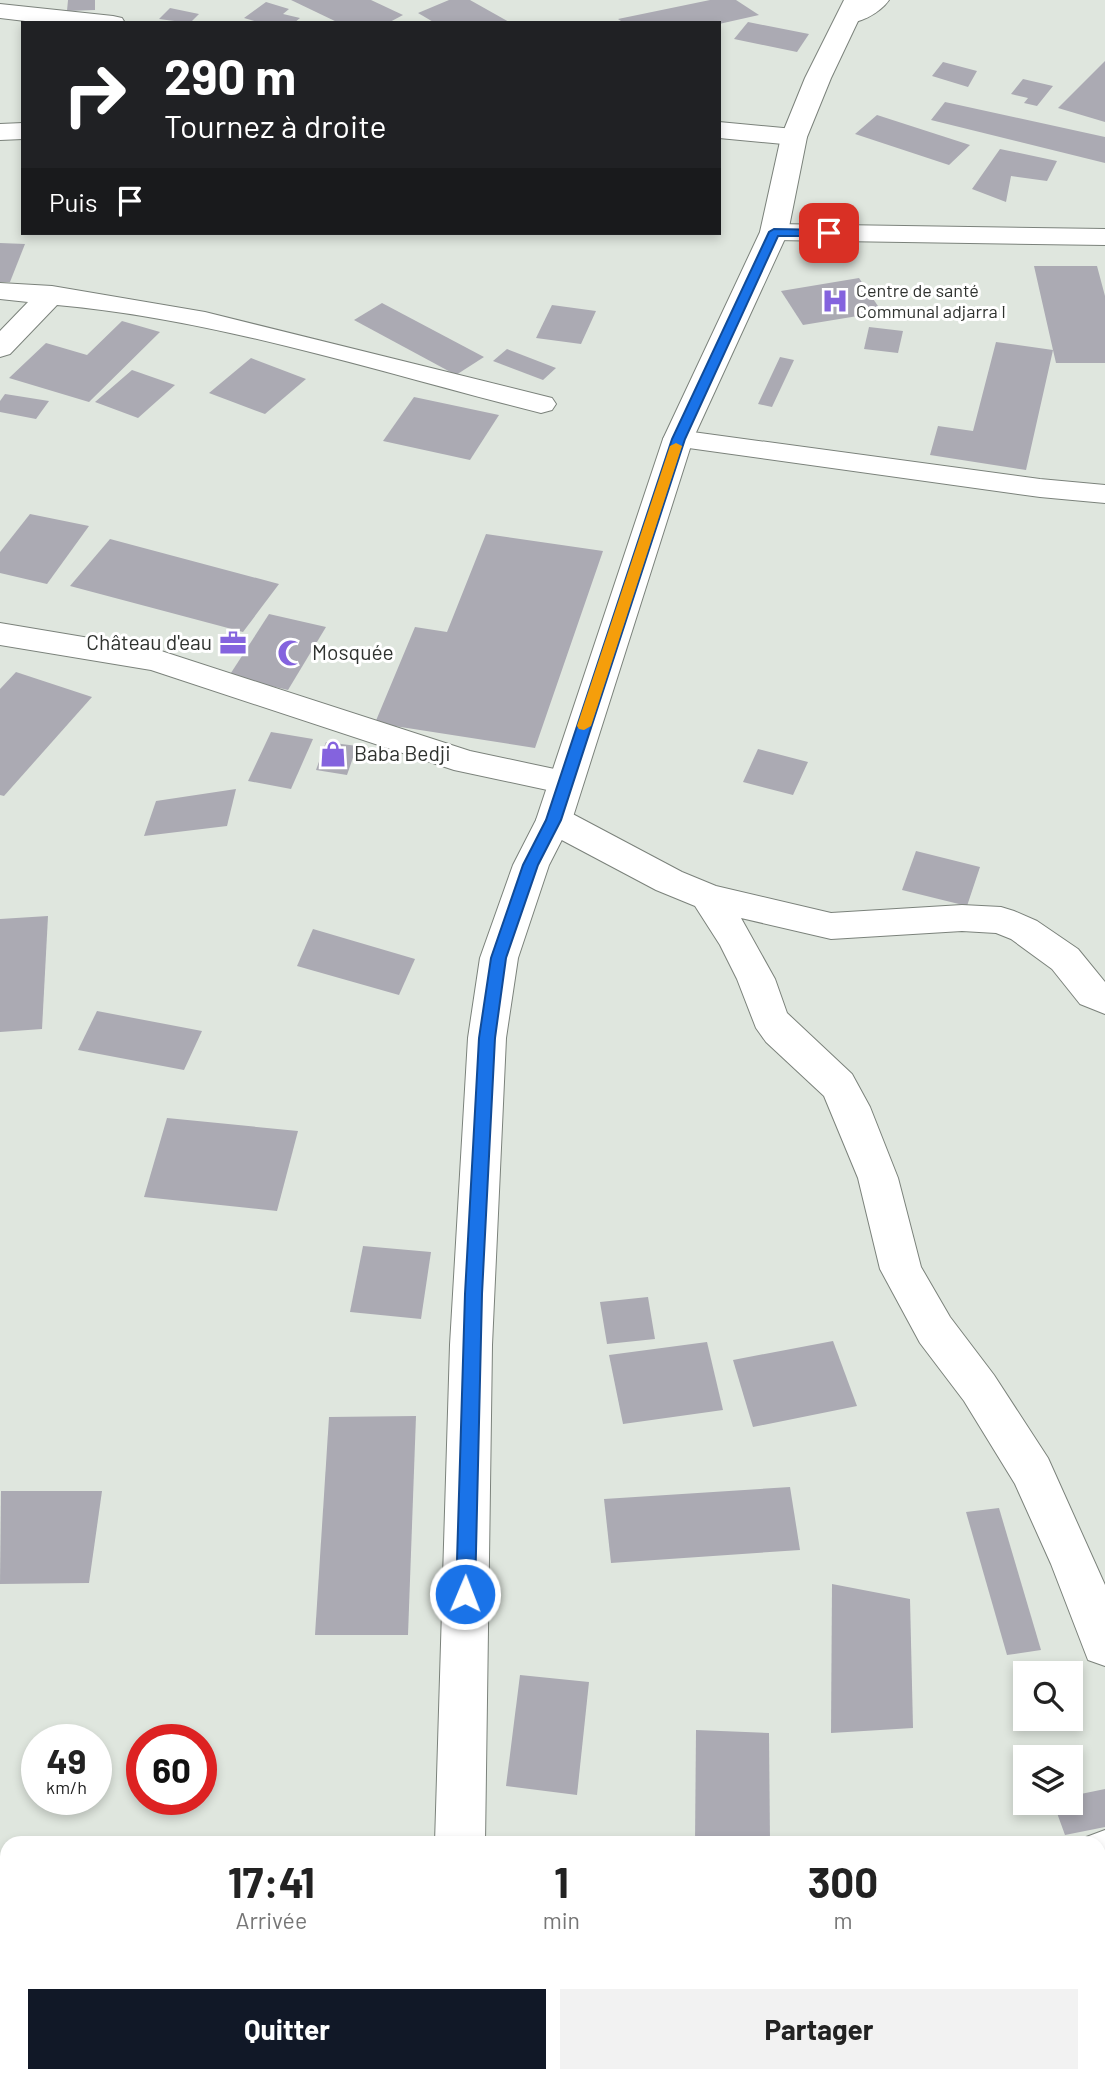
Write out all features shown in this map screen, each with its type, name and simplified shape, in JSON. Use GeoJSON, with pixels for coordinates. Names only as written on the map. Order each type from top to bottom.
{"type":"FeatureCollection","features":[{"type":"Feature","properties":{"kind":"street"},"geometry":{"type":"LineString","coordinates":[[460,1836],[471,1345],[487,1038],[499,958],[531,865],[554,820],[678,439],[774,232],[794,137],[818,79],[861,6]]}},
{"type":"Feature","properties":{"kind":"street"},"geometry":{"type":"LineString","coordinates":[[0,11],[94,21]]}},
{"type":"Feature","properties":{"kind":"street"},"geometry":{"type":"LineString","coordinates":[[721,130],[794,137]]}},
{"type":"Feature","properties":{"kind":"street"},"geometry":{"type":"LineString","coordinates":[[0,132],[21,131]]}},
{"type":"Feature","properties":{"kind":"street"},"geometry":{"type":"LineString","coordinates":[[774,232],[1105,237]]}},
{"type":"Feature","properties":{"kind":"street"},"geometry":{"type":"LineString","coordinates":[[0,290],[125,304],[240,327],[541,404]]}},
{"type":"Feature","properties":{"kind":"street"},"geometry":{"type":"LineString","coordinates":[[0,348],[52,294]]}},
{"type":"Feature","properties":{"kind":"street"},"geometry":{"type":"LineString","coordinates":[[678,439],[1040,488],[1105,494]]}},
{"type":"Feature","properties":{"kind":"street"},"geometry":{"type":"LineString","coordinates":[[0,634],[155,660],[466,762],[566,782]]}},
{"type":"Feature","properties":{"kind":"street"},"geometry":{"type":"LineString","coordinates":[[554,820],[670,881],[708,897],[831,926],[962,918],[1001,920],[1024,930],[1065,958],[1093,994],[1105,1000]]}},
{"type":"Feature","properties":{"kind":"street"},"geometry":{"type":"LineString","coordinates":[[708,897],[736,940],[756,979],[769,1018],[780,1032],[831,1077],[850,1107],[878,1178],[901,1269],[935,1330],[979,1388],[1032,1472],[1074,1564],[1105,1645]]}},
{"type":"Feature","properties":{"kind":"building"},"geometry":{"type":"Polygon","coordinates":[[[68,0],[95,0],[95,10],[67,11],[68,0]]]}},
{"type":"Feature","properties":{"kind":"building"},"geometry":{"type":"Polygon","coordinates":[[[291,0],[371,0],[403,15],[392,21],[335,21],[291,0]]]}},
{"type":"Feature","properties":{"kind":"building"},"geometry":{"type":"Polygon","coordinates":[[[449,0],[470,0],[507,21],[432,21],[418,13],[449,0]]]}},
{"type":"Feature","properties":{"kind":"building"},"geometry":{"type":"Polygon","coordinates":[[[710,0],[736,0],[759,15],[721,24],[721,21],[618,19],[710,0]]]}},
{"type":"Feature","properties":{"kind":"building"},"geometry":{"type":"Polygon","coordinates":[[[266,2],[289,9],[283,14],[300,18],[296,21],[254,21],[244,18],[266,2]]]}},
{"type":"Feature","properties":{"kind":"building"},"geometry":{"type":"Polygon","coordinates":[[[170,8],[199,14],[192,21],[159,19],[170,8]]]}},
{"type":"Feature","properties":{"kind":"building"},"geometry":{"type":"Polygon","coordinates":[[[748,22],[809,34],[797,52],[734,39],[748,22]]]}},
{"type":"Feature","properties":{"kind":"building"},"geometry":{"type":"Polygon","coordinates":[[[1105,61],[1105,122],[1058,108],[1105,61]]]}},
{"type":"Feature","properties":{"kind":"building"},"geometry":{"type":"Polygon","coordinates":[[[943,62],[977,71],[968,87],[932,76],[943,62]]]}},
{"type":"Feature","properties":{"kind":"building"},"geometry":{"type":"Polygon","coordinates":[[[1023,79],[1053,86],[1037,106],[1024,103],[1028,98],[1011,94],[1023,79]]]}},
{"type":"Feature","properties":{"kind":"building"},"geometry":{"type":"Polygon","coordinates":[[[945,102],[1105,137],[1105,163],[931,120],[945,102]]]}},
{"type":"Feature","properties":{"kind":"building"},"geometry":{"type":"Polygon","coordinates":[[[877,115],[970,145],[949,165],[855,134],[877,115]]]}},
{"type":"Feature","properties":{"kind":"building"},"geometry":{"type":"Polygon","coordinates":[[[1000,149],[1057,161],[1047,181],[1011,176],[1006,202],[972,189],[1000,149]]]}},
{"type":"Feature","properties":{"kind":"building"},"geometry":{"type":"Polygon","coordinates":[[[0,243],[25,244],[10,282],[0,282],[0,243]]]}},
{"type":"Feature","properties":{"kind":"building"},"geometry":{"type":"Polygon","coordinates":[[[1034,266],[1097,266],[1105,296],[1105,363],[1056,363],[1034,266]]]}},
{"type":"Feature","properties":{"kind":"building"},"geometry":{"type":"Polygon","coordinates":[[[859,278],[882,312],[803,325],[781,291],[859,278]]]}},
{"type":"Feature","properties":{"kind":"building"},"geometry":{"type":"Polygon","coordinates":[[[382,303],[484,357],[456,375],[354,320],[382,303]]]}},
{"type":"Feature","properties":{"kind":"building"},"geometry":{"type":"Polygon","coordinates":[[[552,305],[596,311],[581,344],[536,338],[552,305]]]}},
{"type":"Feature","properties":{"kind":"building"},"geometry":{"type":"Polygon","coordinates":[[[122,321],[160,332],[89,402],[9,378],[46,343],[87,355],[122,321]]]}},
{"type":"Feature","properties":{"kind":"building"},"geometry":{"type":"Polygon","coordinates":[[[869,327],[903,331],[898,353],[864,349],[869,327]]]}},
{"type":"Feature","properties":{"kind":"building"},"geometry":{"type":"Polygon","coordinates":[[[996,342],[1053,350],[1026,470],[930,455],[938,426],[973,431],[996,342]]]}},
{"type":"Feature","properties":{"kind":"building"},"geometry":{"type":"Polygon","coordinates":[[[507,349],[556,368],[543,380],[493,361],[507,349]]]}},
{"type":"Feature","properties":{"kind":"building"},"geometry":{"type":"Polygon","coordinates":[[[780,357],[794,360],[772,407],[758,404],[780,357]]]}},
{"type":"Feature","properties":{"kind":"building"},"geometry":{"type":"Polygon","coordinates":[[[251,358],[306,379],[265,414],[209,393],[251,358]]]}},
{"type":"Feature","properties":{"kind":"building"},"geometry":{"type":"Polygon","coordinates":[[[132,370],[175,385],[138,418],[95,402],[132,370]]]}},
{"type":"Feature","properties":{"kind":"building"},"geometry":{"type":"Polygon","coordinates":[[[5,394],[49,401],[36,419],[0,412],[0,401],[5,394]]]}},
{"type":"Feature","properties":{"kind":"building"},"geometry":{"type":"Polygon","coordinates":[[[414,397],[499,415],[470,460],[383,441],[414,397]]]}},
{"type":"Feature","properties":{"kind":"building"},"geometry":{"type":"Polygon","coordinates":[[[30,514],[89,526],[47,584],[0,573],[0,552],[30,514]]]}},
{"type":"Feature","properties":{"kind":"building"},"geometry":{"type":"Polygon","coordinates":[[[486,534],[603,551],[535,748],[375,723],[415,627],[447,632],[486,534]]]}},
{"type":"Feature","properties":{"kind":"building"},"geometry":{"type":"Polygon","coordinates":[[[110,539],[279,584],[243,632],[70,586],[110,539]]]}},
{"type":"Feature","properties":{"kind":"building"},"geometry":{"type":"Polygon","coordinates":[[[269,614],[326,627],[288,690],[229,676],[269,614]]]}},
{"type":"Feature","properties":{"kind":"building"},"geometry":{"type":"Polygon","coordinates":[[[16,672],[92,697],[4,796],[0,795],[0,689],[16,672]]]}},
{"type":"Feature","properties":{"kind":"building"},"geometry":{"type":"Polygon","coordinates":[[[271,732],[313,739],[291,789],[248,781],[271,732]]]}},
{"type":"Feature","properties":{"kind":"building"},"geometry":{"type":"Polygon","coordinates":[[[326,742],[357,746],[347,775],[316,770],[326,742]]]}},
{"type":"Feature","properties":{"kind":"building"},"geometry":{"type":"Polygon","coordinates":[[[758,749],[808,762],[793,795],[743,782],[758,749]]]}},
{"type":"Feature","properties":{"kind":"building"},"geometry":{"type":"Polygon","coordinates":[[[236,789],[227,826],[144,836],[156,801],[236,789]]]}},
{"type":"Feature","properties":{"kind":"building"},"geometry":{"type":"Polygon","coordinates":[[[916,851],[980,867],[967,906],[902,890],[916,851]]]}},
{"type":"Feature","properties":{"kind":"building"},"geometry":{"type":"Polygon","coordinates":[[[48,916],[42,1029],[0,1032],[0,919],[48,916]]]}},
{"type":"Feature","properties":{"kind":"building"},"geometry":{"type":"Polygon","coordinates":[[[313,929],[415,959],[399,995],[297,966],[313,929]]]}},
{"type":"Feature","properties":{"kind":"building"},"geometry":{"type":"Polygon","coordinates":[[[97,1011],[202,1031],[184,1070],[78,1050],[97,1011]]]}},
{"type":"Feature","properties":{"kind":"building"},"geometry":{"type":"Polygon","coordinates":[[[167,1118],[298,1131],[277,1211],[144,1197],[167,1118]]]}},
{"type":"Feature","properties":{"kind":"building"},"geometry":{"type":"Polygon","coordinates":[[[363,1246],[431,1252],[421,1319],[350,1312],[363,1246]]]}},
{"type":"Feature","properties":{"kind":"building"},"geometry":{"type":"Polygon","coordinates":[[[648,1297],[655,1339],[607,1344],[600,1302],[648,1297]]]}},
{"type":"Feature","properties":{"kind":"building"},"geometry":{"type":"Polygon","coordinates":[[[833,1341],[857,1406],[753,1427],[733,1360],[833,1341]]]}},
{"type":"Feature","properties":{"kind":"building"},"geometry":{"type":"Polygon","coordinates":[[[707,1342],[723,1410],[623,1424],[609,1355],[707,1342]]]}},
{"type":"Feature","properties":{"kind":"building"},"geometry":{"type":"Polygon","coordinates":[[[416,1416],[408,1635],[315,1635],[329,1417],[416,1416]]]}},
{"type":"Feature","properties":{"kind":"building"},"geometry":{"type":"Polygon","coordinates":[[[790,1487],[800,1550],[611,1563],[604,1499],[790,1487]]]}},
{"type":"Feature","properties":{"kind":"building"},"geometry":{"type":"Polygon","coordinates":[[[1,1491],[102,1491],[89,1583],[0,1584],[1,1491]]]}},
{"type":"Feature","properties":{"kind":"building"},"geometry":{"type":"Polygon","coordinates":[[[999,1508],[1041,1650],[1007,1655],[966,1512],[999,1508]]]}},
{"type":"Feature","properties":{"kind":"building"},"geometry":{"type":"Polygon","coordinates":[[[832,1584],[910,1599],[913,1728],[831,1733],[832,1584]]]}},
{"type":"Feature","properties":{"kind":"building"},"geometry":{"type":"Polygon","coordinates":[[[520,1675],[589,1682],[577,1795],[506,1786],[520,1675]]]}},
{"type":"Feature","properties":{"kind":"building"},"geometry":{"type":"Polygon","coordinates":[[[696,1730],[769,1733],[770,1836],[695,1836],[696,1730]]]}},
{"type":"Feature","properties":{"kind":"building"},"geometry":{"type":"Polygon","coordinates":[[[1105,1789],[1105,1827],[1065,1835],[1058,1815],[1083,1815],[1083,1794],[1105,1789]]]}},
{"type":"Feature","properties":{"kind":"slow traffic"},"geometry":{"type":"LineString","coordinates":[[584,726],[676,446]]}},
{"type":"Feature","properties":{"kind":"place","name":"Centre de santé Communal adjarra I"},"geometry":{"type":"Point","coordinates":[835,301]}},
{"type":"Feature","properties":{"kind":"place","name":"Château d'eau"},"geometry":{"type":"Point","coordinates":[233,643]}},
{"type":"Feature","properties":{"kind":"place","name":"Mosquée"},"geometry":{"type":"Point","coordinates":[291,653]}},
{"type":"Feature","properties":{"kind":"place","name":"Baba Bedji"},"geometry":{"type":"Point","coordinates":[333,754]}},
{"type":"Feature","properties":{"kind":"route"},"geometry":{"type":"LineString","coordinates":[[465,1594],[471,1345],[487,1038],[499,958],[531,865],[554,820],[678,439],[774,232],[829,233]]}}]}
